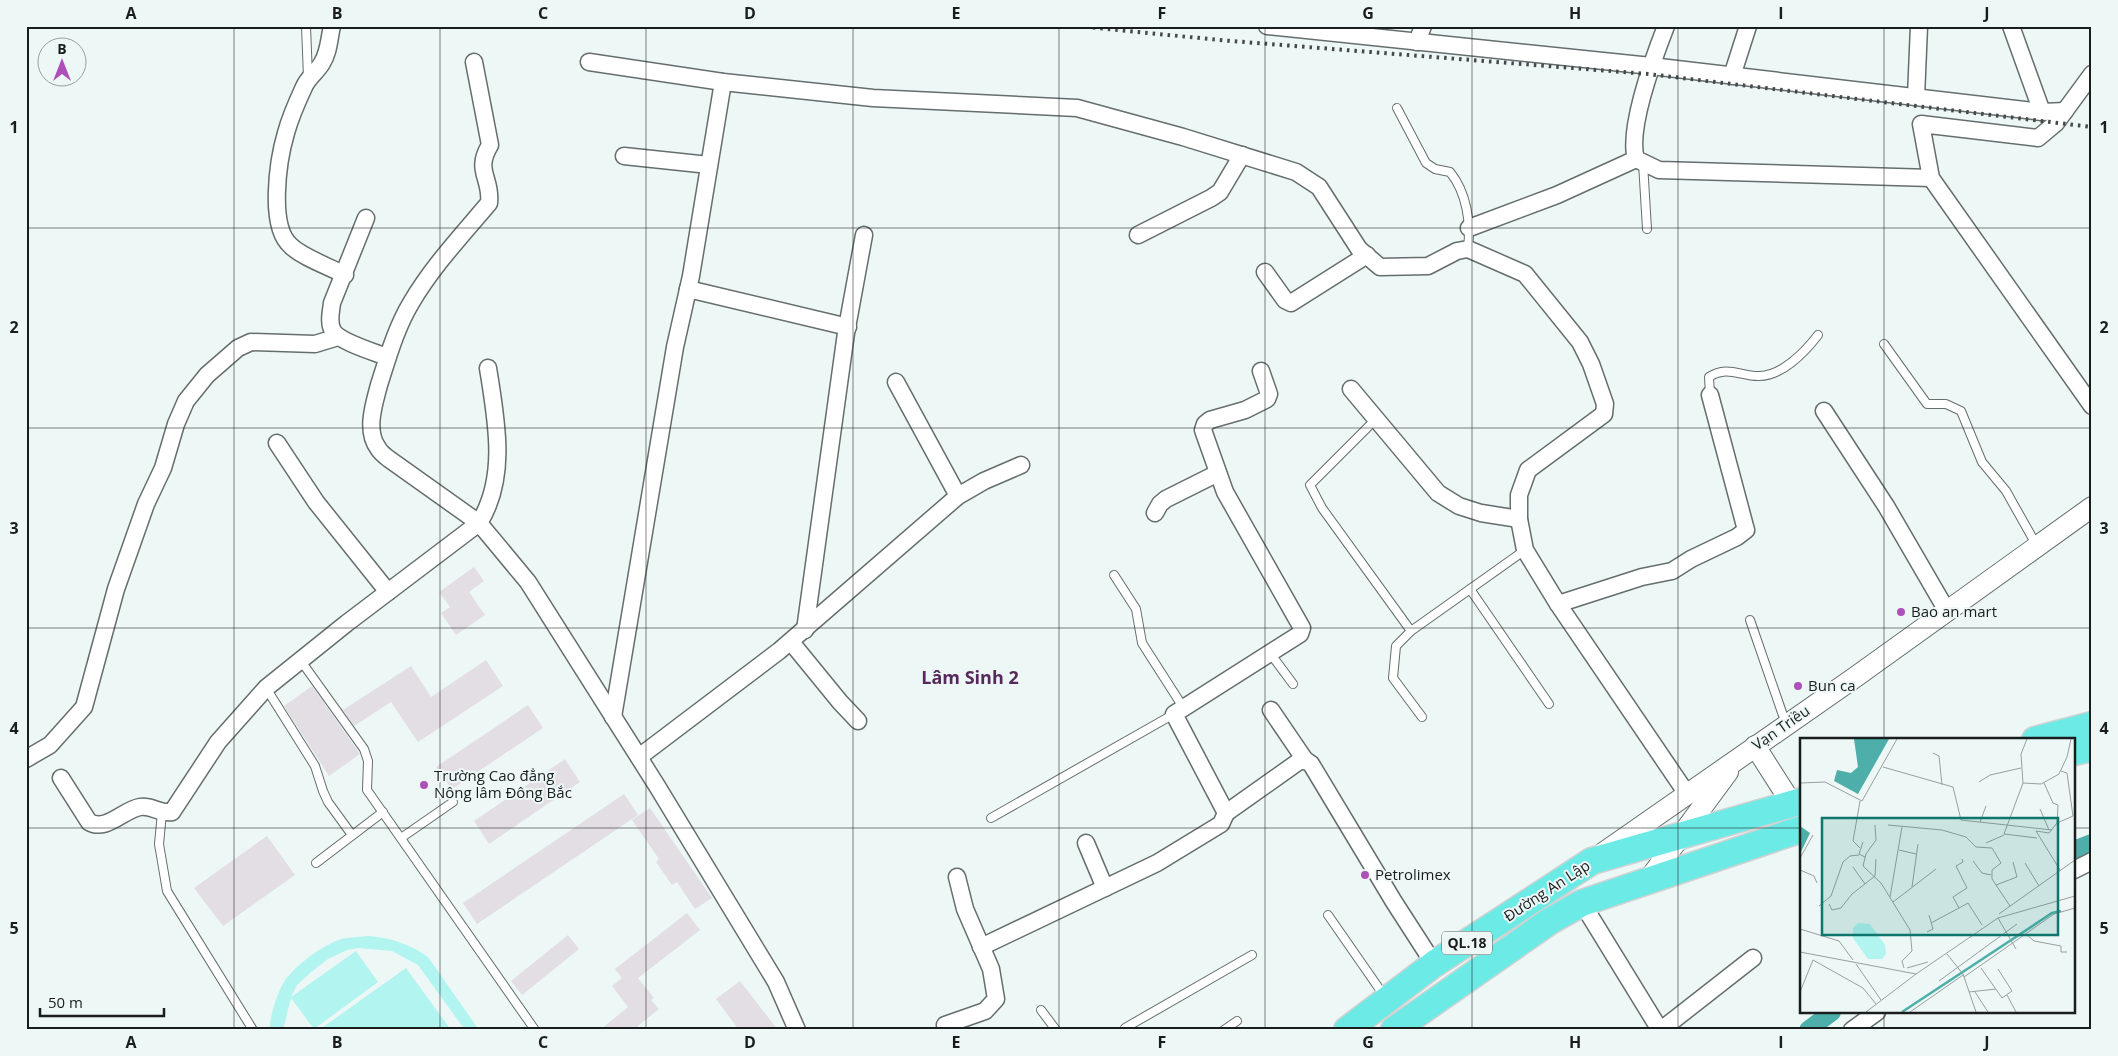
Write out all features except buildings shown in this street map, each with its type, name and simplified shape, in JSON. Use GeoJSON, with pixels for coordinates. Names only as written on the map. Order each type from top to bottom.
{"type":"FeatureCollection","features":[{"type":"Feature","properties":{"kind":"highway"},"geometry":{"type":"LineString","coordinates":[[2043,738],[2092,725]]}},
{"type":"Feature","properties":{"kind":"highway"},"geometry":{"type":"LineString","coordinates":[[2076,752],[2092,748]]}},
{"type":"Feature","properties":{"kind":"highway","name":"Đường An Lập"},"geometry":{"type":"LineString","coordinates":[[1348,1030],[1434,964],[1592,861],[1797,803]]}},
{"type":"Feature","properties":{"kind":"highway","name":"Đường An Lập"},"geometry":{"type":"LineString","coordinates":[[1394,1030],[1550,921],[1591,900],[1800,830]]}},
{"type":"Feature","properties":{"kind":"highway"},"geometry":{"type":"LineString","coordinates":[[1591,900],[1592,861]]}},
{"type":"Feature","properties":{"kind":"street"},"geometry":{"type":"LineString","coordinates":[[332,26],[322,64],[308,78],[286,133],[280,166],[276,209],[282,237],[291,247],[345,274]]}},
{"type":"Feature","properties":{"kind":"street"},"geometry":{"type":"LineString","coordinates":[[1267,26],[1651,66],[2042,112],[2065,111]]}},
{"type":"Feature","properties":{"kind":"street"},"geometry":{"type":"LineString","coordinates":[[1418,42],[1423,26]]}},
{"type":"Feature","properties":{"kind":"street"},"geometry":{"type":"LineString","coordinates":[[1666,26],[1651,66],[1636,128],[1633,149],[1640,161],[1659,170],[1930,178]]}},
{"type":"Feature","properties":{"kind":"street"},"geometry":{"type":"LineString","coordinates":[[1732,76],[1748,26]]}},
{"type":"Feature","properties":{"kind":"street"},"geometry":{"type":"LineString","coordinates":[[1916,97],[1919,26]]}},
{"type":"Feature","properties":{"kind":"street"},"geometry":{"type":"LineString","coordinates":[[2011,26],[2042,112]]}},
{"type":"Feature","properties":{"kind":"street"},"geometry":{"type":"LineString","coordinates":[[474,62],[490,145],[482,157],[489,203],[440,262],[411,302],[387,357],[372,420],[372,436],[377,448],[389,459],[480,523],[528,582],[639,757],[776,982],[797,1030]]}},
{"type":"Feature","properties":{"kind":"street"},"geometry":{"type":"LineString","coordinates":[[589,62],[723,82],[873,98],[1077,108],[1296,172],[1309,179],[1319,188],[1360,249],[1380,268],[1428,266],[1457,251],[1468,249],[1525,274],[1532,280],[1580,342],[1591,364],[1605,404],[1604,414],[1528,470],[1520,495],[1519,519],[1525,550],[1558,604],[1687,794]]}},
{"type":"Feature","properties":{"kind":"street"},"geometry":{"type":"LineString","coordinates":[[2092,74],[2056,123],[2038,138],[1920,124],[1930,178],[2092,406]]}},
{"type":"Feature","properties":{"kind":"street"},"geometry":{"type":"LineString","coordinates":[[613,717],[675,347],[688,289],[723,82]]}},
{"type":"Feature","properties":{"kind":"street"},"geometry":{"type":"LineString","coordinates":[[1138,235],[1220,192],[1242,155]]}},
{"type":"Feature","properties":{"kind":"street"},"geometry":{"type":"LineString","coordinates":[[624,156],[709,165]]}},
{"type":"Feature","properties":{"kind":"street"},"geometry":{"type":"LineString","coordinates":[[1469,228],[1640,161]]}},
{"type":"Feature","properties":{"kind":"street"},"geometry":{"type":"LineString","coordinates":[[366,218],[332,303],[330,317],[332,330],[338,337],[387,357]]}},
{"type":"Feature","properties":{"kind":"street"},"geometry":{"type":"LineString","coordinates":[[805,630],[848,327],[864,235]]}},
{"type":"Feature","properties":{"kind":"street"},"geometry":{"type":"LineString","coordinates":[[1265,272],[1285,300],[1291,303],[1367,256]]}},
{"type":"Feature","properties":{"kind":"street"},"geometry":{"type":"LineString","coordinates":[[688,289],[848,327]]}},
{"type":"Feature","properties":{"kind":"street"},"geometry":{"type":"LineString","coordinates":[[26,759],[50,745],[84,707],[122,572],[146,504],[163,468],[176,424],[186,401],[207,375],[238,348],[250,342],[315,344],[338,337]]}},
{"type":"Feature","properties":{"kind":"street"},"geometry":{"type":"LineString","coordinates":[[61,778],[89,822],[95,825],[102,825],[141,807],[162,813],[172,812],[218,742],[266,688],[388,592],[480,523],[487,510],[493,491],[498,449],[498,428],[488,368]]}},
{"type":"Feature","properties":{"kind":"street"},"geometry":{"type":"LineString","coordinates":[[1226,813],[1178,711],[1300,634],[1302,628],[1225,492],[1203,430],[1205,424],[1210,420],[1245,410],[1268,399],[1269,394],[1261,371]]}},
{"type":"Feature","properties":{"kind":"street"},"geometry":{"type":"LineString","coordinates":[[896,382],[958,496]]}},
{"type":"Feature","properties":{"kind":"street"},"geometry":{"type":"LineString","coordinates":[[1351,389],[1438,493],[1459,506],[1481,513],[1519,519]]}},
{"type":"Feature","properties":{"kind":"street"},"geometry":{"type":"LineString","coordinates":[[1558,604],[1642,577],[1672,571],[1691,558],[1737,537],[1746,530],[1710,395]]}},
{"type":"Feature","properties":{"kind":"street"},"geometry":{"type":"LineString","coordinates":[[1824,411],[1886,506],[1947,611]]}},
{"type":"Feature","properties":{"kind":"street"},"geometry":{"type":"LineString","coordinates":[[277,443],[316,502],[388,592]]}},
{"type":"Feature","properties":{"kind":"street"},"geometry":{"type":"LineString","coordinates":[[639,757],[791,642],[958,496],[984,481],[1020,465]]}},
{"type":"Feature","properties":{"kind":"street"},"geometry":{"type":"LineString","coordinates":[[1155,513],[1160,504],[1166,499],[1218,473]]}},
{"type":"Feature","properties":{"kind":"street","name":"Vạn Triều"},"geometry":{"type":"LineString","coordinates":[[1592,861],[2092,507]]}},
{"type":"Feature","properties":{"kind":"street"},"geometry":{"type":"LineString","coordinates":[[791,642],[858,721]]}},
{"type":"Feature","properties":{"kind":"street"},"geometry":{"type":"LineString","coordinates":[[1271,710],[1305,760],[1311,764],[1394,902],[1434,964]]}},
{"type":"Feature","properties":{"kind":"street"},"geometry":{"type":"LineString","coordinates":[[1650,879],[1680,836],[1747,752],[1797,803]]}},
{"type":"Feature","properties":{"kind":"street"},"geometry":{"type":"LineString","coordinates":[[981,947],[1157,863],[1220,824],[1226,813],[1298,762],[1305,760]]}},
{"type":"Feature","properties":{"kind":"street"},"geometry":{"type":"LineString","coordinates":[[1086,843],[1105,888]]}},
{"type":"Feature","properties":{"kind":"street"},"geometry":{"type":"LineString","coordinates":[[2076,869],[2092,861]]}},
{"type":"Feature","properties":{"kind":"street"},"geometry":{"type":"LineString","coordinates":[[945,1026],[985,1011],[996,999],[991,969],[965,909],[957,877]]}},
{"type":"Feature","properties":{"kind":"street"},"geometry":{"type":"LineString","coordinates":[[1591,900],[1661,1030],[1753,958]]}},
{"type":"Feature","properties":{"kind":"street"},"geometry":{"type":"LineString","coordinates":[[1852,1030],[1874,1014]]}},
{"type":"Feature","properties":{"kind":"lane"},"geometry":{"type":"LineString","coordinates":[[306,26],[308,78]]}},
{"type":"Feature","properties":{"kind":"lane"},"geometry":{"type":"LineString","coordinates":[[1397,108],[1426,163],[1435,169],[1450,172],[1461,187],[1469,228],[1468,249]]}},
{"type":"Feature","properties":{"kind":"lane"},"geometry":{"type":"LineString","coordinates":[[1640,161],[1647,229]]}},
{"type":"Feature","properties":{"kind":"lane"},"geometry":{"type":"LineString","coordinates":[[1710,395],[1709,377],[1718,371],[1742,372],[1757,376],[1770,375],[1782,369],[1818,336]]}},
{"type":"Feature","properties":{"kind":"lane"},"geometry":{"type":"LineString","coordinates":[[1884,344],[1927,404],[1946,404],[1961,411],[1982,462],[2006,491],[2038,546]]}},
{"type":"Feature","properties":{"kind":"lane"},"geometry":{"type":"LineString","coordinates":[[1376,419],[1310,485],[1322,508],[1410,632]]}},
{"type":"Feature","properties":{"kind":"lane"},"geometry":{"type":"LineString","coordinates":[[1422,717],[1393,678],[1396,646],[1410,632],[1525,550]]}},
{"type":"Feature","properties":{"kind":"lane"},"geometry":{"type":"LineString","coordinates":[[991,818],[1178,711],[1142,643],[1138,613],[1114,575]]}},
{"type":"Feature","properties":{"kind":"lane"},"geometry":{"type":"LineString","coordinates":[[1470,589],[1549,704]]}},
{"type":"Feature","properties":{"kind":"lane"},"geometry":{"type":"LineString","coordinates":[[1750,620],[1786,725]]}},
{"type":"Feature","properties":{"kind":"lane"},"geometry":{"type":"LineString","coordinates":[[1270,653],[1293,684]]}},
{"type":"Feature","properties":{"kind":"lane"},"geometry":{"type":"LineString","coordinates":[[300,661],[364,749],[368,761],[367,790],[535,1030]]}},
{"type":"Feature","properties":{"kind":"lane"},"geometry":{"type":"LineString","coordinates":[[266,688],[315,766],[322,791],[328,802],[352,835]]}},
{"type":"Feature","properties":{"kind":"lane"},"geometry":{"type":"LineString","coordinates":[[401,838],[453,802]]}},
{"type":"Feature","properties":{"kind":"lane"},"geometry":{"type":"LineString","coordinates":[[316,863],[383,812]]}},
{"type":"Feature","properties":{"kind":"lane"},"geometry":{"type":"LineString","coordinates":[[162,813],[159,844],[167,891],[253,1030]]}},
{"type":"Feature","properties":{"kind":"lane"},"geometry":{"type":"LineString","coordinates":[[1328,915],[1387,1000]]}},
{"type":"Feature","properties":{"kind":"lane"},"geometry":{"type":"LineString","coordinates":[[1124,1029],[1252,955]]}},
{"type":"Feature","properties":{"kind":"lane"},"geometry":{"type":"LineString","coordinates":[[1041,1010],[1056,1030]]}},
{"type":"Feature","properties":{"kind":"lane"},"geometry":{"type":"LineString","coordinates":[[1224,1030],[1237,1021]]}},
{"type":"Feature","properties":{"kind":"shaded area"},"geometry":{"type":"Polygon","coordinates":[[[369,936],[400,942],[428,957],[479,1030],[465,1030],[418,965],[392,951],[358,948],[347,950],[328,959],[297,985],[291,997],[356,951],[378,982],[314,1029],[291,998],[283,1030],[269,1030],[279,993],[289,975],[312,955],[329,944],[346,938],[369,936]]]}},
{"type":"Feature","properties":{"kind":"shaded area"},"geometry":{"type":"Polygon","coordinates":[[[406,968],[451,1030],[319,1030],[406,968]]]}},
{"type":"Feature","properties":{"kind":"waterway"},"geometry":{"type":"LineString","coordinates":[[2076,849],[2092,843]]}},
{"type":"Feature","properties":{"kind":"waterway"},"geometry":{"type":"LineString","coordinates":[[1808,1030],[1829,1014]]}},
{"type":"Feature","properties":{"kind":"railway"},"geometry":{"type":"LineString","coordinates":[[1078,26],[1219,40],[1648,74],[2092,127]]}},
{"type":"Feature","properties":{"kind":"place","name":"Bao an mart"},"geometry":{"type":"Point","coordinates":[1901,612]}},
{"type":"Feature","properties":{"kind":"place","name":"Bun ca"},"geometry":{"type":"Point","coordinates":[1798,686]}},
{"type":"Feature","properties":{"kind":"place","name":"Trường Cao đẳng Nông lâm Đông Bắc"},"geometry":{"type":"Point","coordinates":[424,785]}},
{"type":"Feature","properties":{"kind":"place","name":"Petrolimex"},"geometry":{"type":"Point","coordinates":[1365,875]}},
{"type":"Feature","properties":{"kind":"district","name":"Lâm Sinh 2"},"geometry":{"type":"Point","coordinates":[970,678]}}]}
